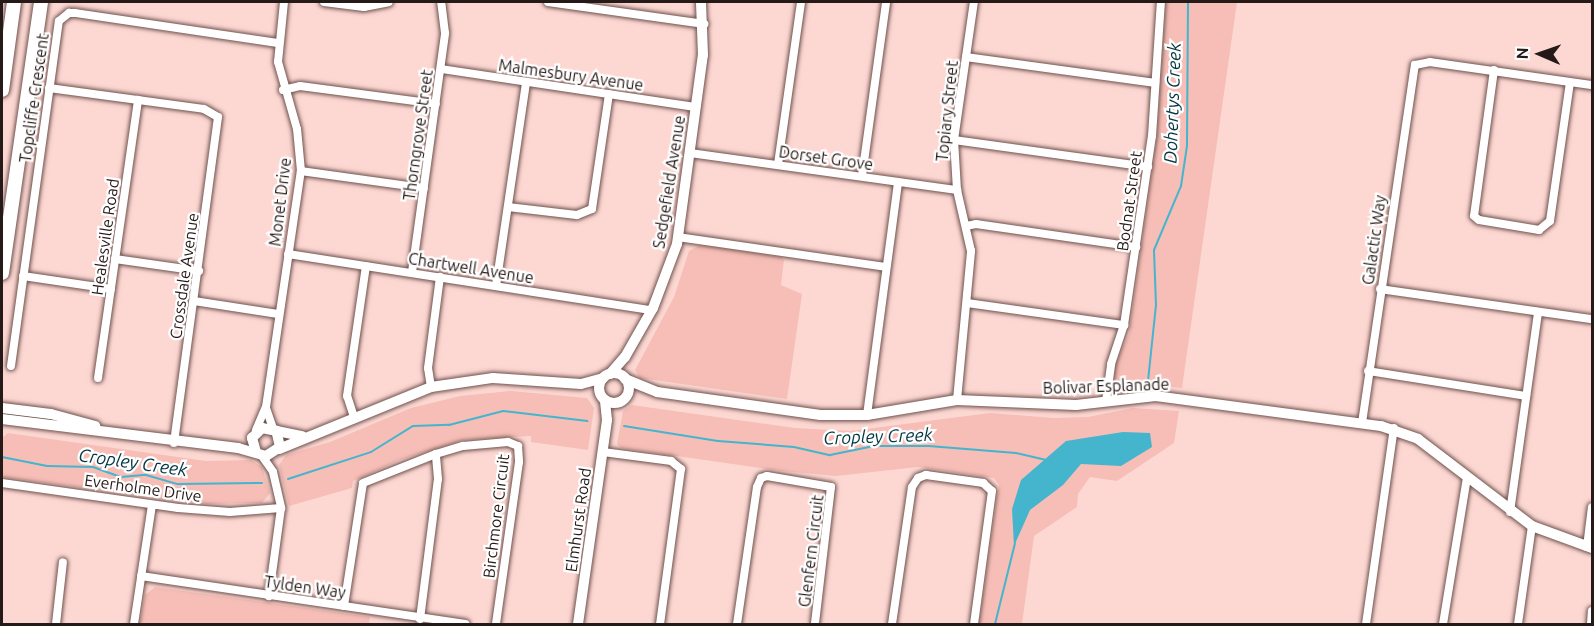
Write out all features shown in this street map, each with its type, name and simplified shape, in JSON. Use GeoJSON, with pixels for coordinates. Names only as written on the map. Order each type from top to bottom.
{"type":"FeatureCollection","features":[{"type":"Feature","properties":{"kind":"highway"},"geometry":{"type":"LineString","coordinates":[[2,90],[14,2]]}},
{"type":"Feature","properties":{"kind":"highway"},"geometry":{"type":"LineString","coordinates":[[2,273],[41,2]]}},
{"type":"Feature","properties":{"kind":"street","name":"Monet Drive"},"geometry":{"type":"LineString","coordinates":[[255,432],[266,407],[301,171],[297,129],[284,90],[279,43],[284,2]]}},
{"type":"Feature","properties":{"kind":"street"},"geometry":{"type":"LineString","coordinates":[[324,2],[365,4],[388,2]]}},
{"type":"Feature","properties":{"kind":"street","name":"Thorngrove Street"},"geometry":{"type":"LineString","coordinates":[[412,272],[445,33],[441,2]]}},
{"type":"Feature","properties":{"kind":"street"},"geometry":{"type":"LineString","coordinates":[[548,2],[704,24]]}},
{"type":"Feature","properties":{"kind":"street","name":"Sedgefield Avenue"},"geometry":{"type":"LineString","coordinates":[[607,376],[625,357],[651,310],[671,264],[678,237],[696,107],[704,24],[701,2]]}},
{"type":"Feature","properties":{"kind":"street"},"geometry":{"type":"LineString","coordinates":[[778,165],[801,2]]}},
{"type":"Feature","properties":{"kind":"street"},"geometry":{"type":"LineString","coordinates":[[862,176],[886,2]]}},
{"type":"Feature","properties":{"kind":"street","name":"Topiary Street"},"geometry":{"type":"LineString","coordinates":[[957,400],[971,250],[957,190],[954,140],[974,2]]}},
{"type":"Feature","properties":{"kind":"street","name":"Bodnat Street"},"geometry":{"type":"LineString","coordinates":[[1106,401],[1111,364],[1125,325],[1148,167],[1161,2]]}},
{"type":"Feature","properties":{"kind":"street","name":"Topcliffe Crescent"},"geometry":{"type":"LineString","coordinates":[[11,366],[59,21],[69,13],[279,43]]}},
{"type":"Feature","properties":{"kind":"street"},"geometry":{"type":"LineString","coordinates":[[966,57],[1155,83]]}},
{"type":"Feature","properties":{"kind":"street","name":"Galactic Way"},"geometry":{"type":"LineString","coordinates":[[1362,423],[1411,74],[1418,63],[1494,70]]}},
{"type":"Feature","properties":{"kind":"street","name":"Malmesbury Avenue"},"geometry":{"type":"LineString","coordinates":[[441,69],[696,107]]}},
{"type":"Feature","properties":{"kind":"street"},"geometry":{"type":"LineString","coordinates":[[1570,82],[1550,221],[1539,230],[1479,220],[1474,216],[1494,70],[1593,85]]}},
{"type":"Feature","properties":{"kind":"street"},"geometry":{"type":"LineString","coordinates":[[496,286],[526,83]]}},
{"type":"Feature","properties":{"kind":"street"},"geometry":{"type":"LineString","coordinates":[[284,90],[300,86],[436,104]]}},
{"type":"Feature","properties":{"kind":"street"},"geometry":{"type":"LineString","coordinates":[[49,88],[138,100]]}},
{"type":"Feature","properties":{"kind":"street"},"geometry":{"type":"LineString","coordinates":[[508,207],[577,215],[592,209],[609,94]]}},
{"type":"Feature","properties":{"kind":"street","name":"Crossdale Avenue"},"geometry":{"type":"LineString","coordinates":[[138,100],[217,114],[219,122],[174,443]]}},
{"type":"Feature","properties":{"kind":"street","name":"Healesville Road"},"geometry":{"type":"LineString","coordinates":[[98,378],[138,100]]}},
{"type":"Feature","properties":{"kind":"street"},"geometry":{"type":"LineString","coordinates":[[954,140],[1148,167]]}},
{"type":"Feature","properties":{"kind":"street","name":"Dorset Grove"},"geometry":{"type":"LineString","coordinates":[[690,153],[957,190]]}},
{"type":"Feature","properties":{"kind":"street"},"geometry":{"type":"LineString","coordinates":[[301,171],[424,188]]}},
{"type":"Feature","properties":{"kind":"street"},"geometry":{"type":"LineString","coordinates":[[867,415],[898,182]]}},
{"type":"Feature","properties":{"kind":"street"},"geometry":{"type":"LineString","coordinates":[[966,226],[976,224],[1136,247]]}},
{"type":"Feature","properties":{"kind":"street"},"geometry":{"type":"LineString","coordinates":[[678,237],[885,267]]}},
{"type":"Feature","properties":{"kind":"street","name":"Chartwell Avenue"},"geometry":{"type":"LineString","coordinates":[[288,254],[651,310]]}},
{"type":"Feature","properties":{"kind":"street"},"geometry":{"type":"LineString","coordinates":[[115,259],[199,271]]}},
{"type":"Feature","properties":{"kind":"street"},"geometry":{"type":"LineString","coordinates":[[354,417],[347,396],[366,266]]}},
{"type":"Feature","properties":{"kind":"street"},"geometry":{"type":"LineString","coordinates":[[23,276],[111,289]]}},
{"type":"Feature","properties":{"kind":"street"},"geometry":{"type":"LineString","coordinates":[[431,387],[428,368],[440,277]]}},
{"type":"Feature","properties":{"kind":"street"},"geometry":{"type":"LineString","coordinates":[[1380,289],[1593,319]]}},
{"type":"Feature","properties":{"kind":"street"},"geometry":{"type":"LineString","coordinates":[[194,301],[278,314]]}},
{"type":"Feature","properties":{"kind":"street"},"geometry":{"type":"LineString","coordinates":[[967,303],[1125,325]]}},
{"type":"Feature","properties":{"kind":"street"},"geometry":{"type":"LineString","coordinates":[[1510,512],[1538,312]]}},
{"type":"Feature","properties":{"kind":"street","name":"Sedgefield Avenue"},"geometry":{"type":"LineString","coordinates":[[621,401],[628,390],[625,379],[625,357]]}},
{"type":"Feature","properties":{"kind":"street"},"geometry":{"type":"LineString","coordinates":[[1368,371],[1526,396]]}},
{"type":"Feature","properties":{"kind":"street"},"geometry":{"type":"LineString","coordinates":[[2,419],[174,443],[228,447],[259,454],[278,451],[306,436],[431,387],[493,378],[581,384],[607,376]]}},
{"type":"Feature","properties":{"kind":"street","name":"Bolivar Esplanade"},"geometry":{"type":"LineString","coordinates":[[607,376],[625,379],[657,392],[772,411],[867,415],[957,400],[1076,405],[1169,397],[1394,428],[1418,439],[1510,512],[1532,526],[1590,547]]}},
{"type":"Feature","properties":{"kind":"street","name":"Elmhurst Road"},"geometry":{"type":"LineString","coordinates":[[578,624],[608,420],[603,398],[607,376]]}},
{"type":"Feature","properties":{"kind":"street"},"geometry":{"type":"LineString","coordinates":[[581,384],[603,398]]}},
{"type":"Feature","properties":{"kind":"street","name":"Bolivar Esplanade"},"geometry":{"type":"LineString","coordinates":[[603,398],[621,401],[657,392]]}},
{"type":"Feature","properties":{"kind":"street","name":"Elmhurst Road"},"geometry":{"type":"LineString","coordinates":[[608,420],[621,401]]}},
{"type":"Feature","properties":{"kind":"street","name":"Monet Drive"},"geometry":{"type":"LineString","coordinates":[[266,407],[274,429]]}},
{"type":"Feature","properties":{"kind":"street"},"geometry":{"type":"LineString","coordinates":[[2,408],[51,414],[138,437]]}},
{"type":"Feature","properties":{"kind":"street"},"geometry":{"type":"LineString","coordinates":[[1366,624],[1394,428]]}},
{"type":"Feature","properties":{"kind":"street"},"geometry":{"type":"LineString","coordinates":[[228,447],[255,432],[274,429],[306,436]]}},
{"type":"Feature","properties":{"kind":"street"},"geometry":{"type":"LineString","coordinates":[[273,472],[281,440],[274,429]]}},
{"type":"Feature","properties":{"kind":"street"},"geometry":{"type":"LineString","coordinates":[[255,432],[252,442],[273,472],[281,508],[269,596]]}},
{"type":"Feature","properties":{"kind":"street","name":"Birchmore Circuit"},"geometry":{"type":"LineString","coordinates":[[344,606],[362,485],[436,454],[495,442],[518,446],[496,624]]}},
{"type":"Feature","properties":{"kind":"street"},"geometry":{"type":"LineString","coordinates":[[603,452],[680,466],[660,624]]}},
{"type":"Feature","properties":{"kind":"street"},"geometry":{"type":"LineString","coordinates":[[420,619],[438,479],[436,454]]}},
{"type":"Feature","properties":{"kind":"street"},"geometry":{"type":"LineString","coordinates":[[892,624],[912,487],[918,478],[926,475],[983,483],[991,488],[974,624]]}},
{"type":"Feature","properties":{"kind":"street","name":"Glenfern Circuit"},"geometry":{"type":"LineString","coordinates":[[737,624],[757,487],[761,478],[767,476],[831,487],[815,624]]}},
{"type":"Feature","properties":{"kind":"street"},"geometry":{"type":"LineString","coordinates":[[1443,624],[1467,478]]}},
{"type":"Feature","properties":{"kind":"street","name":"Everholme Drive"},"geometry":{"type":"LineString","coordinates":[[2,483],[152,505],[230,512],[281,508]]}},
{"type":"Feature","properties":{"kind":"street"},"geometry":{"type":"LineString","coordinates":[[134,624],[152,505]]}},
{"type":"Feature","properties":{"kind":"street"},"geometry":{"type":"LineString","coordinates":[[1590,547],[1593,507]]}},
{"type":"Feature","properties":{"kind":"street"},"geometry":{"type":"LineString","coordinates":[[1518,624],[1532,526]]}},
{"type":"Feature","properties":{"kind":"street"},"geometry":{"type":"LineString","coordinates":[[56,624],[63,562]]}},
{"type":"Feature","properties":{"kind":"street","name":"Tylden Way"},"geometry":{"type":"LineString","coordinates":[[141,576],[465,624]]}},
{"type":"Feature","properties":{"kind":"street"},"geometry":{"type":"LineString","coordinates":[[1591,624],[1593,611]]}},
{"type":"Feature","properties":{"kind":"shaded area"},"geometry":{"type":"Polygon","coordinates":[[[1166,2],[1237,2],[1182,388],[1144,384],[1114,388],[1114,367],[1129,334],[1157,136],[1166,2]]]}},
{"type":"Feature","properties":{"kind":"shaded area"},"geometry":{"type":"Polygon","coordinates":[[[700,245],[781,257],[784,260],[781,285],[802,294],[787,399],[640,378],[635,370],[674,297],[689,251],[700,245]]]}},
{"type":"Feature","properties":{"kind":"shaded area"},"geometry":{"type":"Polygon","coordinates":[[[511,391],[587,398],[594,408],[588,450],[531,442],[531,436],[462,440],[400,460],[353,481],[352,488],[289,506],[279,465],[286,455],[330,442],[411,408],[460,396],[511,391]]]}},
{"type":"Feature","properties":{"kind":"shaded area"},"geometry":{"type":"Polygon","coordinates":[[[632,405],[795,428],[850,431],[990,413],[1054,418],[1088,417],[1133,408],[1179,411],[1174,443],[1117,481],[1090,477],[1078,494],[1077,507],[1034,536],[1022,624],[979,624],[999,485],[994,478],[918,467],[836,476],[781,471],[621,448],[617,444],[623,411],[632,405]]]}},
{"type":"Feature","properties":{"kind":"shaded area"},"geometry":{"type":"Polygon","coordinates":[[[8,433],[206,461],[251,460],[262,467],[270,493],[262,503],[205,504],[2,477],[2,438],[8,433]]]}},
{"type":"Feature","properties":{"kind":"shaded area"},"geometry":{"type":"Polygon","coordinates":[[[155,587],[370,617],[369,624],[140,624],[145,595],[155,587]]]}},
{"type":"Feature","properties":{"kind":"water"},"geometry":{"type":"Polygon","coordinates":[[[1123,432],[1150,433],[1152,447],[1121,466],[1081,464],[1063,485],[1030,510],[1014,546],[1012,509],[1021,480],[1066,441],[1123,432]]]}},
{"type":"Feature","properties":{"kind":"waterway","name":"Dohertys Creek"},"geometry":{"type":"LineString","coordinates":[[1148,381],[1156,305],[1154,250],[1181,186],[1187,146],[1188,2]]}},
{"type":"Feature","properties":{"kind":"waterway","name":"Cropley Creek"},"geometry":{"type":"LineString","coordinates":[[288,479],[371,452],[413,426],[449,425],[503,411],[587,421]]}},
{"type":"Feature","properties":{"kind":"waterway","name":"Cropley Creek"},"geometry":{"type":"LineString","coordinates":[[624,426],[718,441],[794,447],[830,455],[874,446],[929,446],[1016,453],[1046,460]]}},
{"type":"Feature","properties":{"kind":"waterway","name":"Cropley Creek"},"geometry":{"type":"LineString","coordinates":[[2,457],[47,466],[93,467],[121,477],[146,475],[178,484],[262,483]]}},
{"type":"Feature","properties":{"kind":"waterway","name":"Dohertys Creek"},"geometry":{"type":"LineString","coordinates":[[995,624],[1015,543]]}}]}
